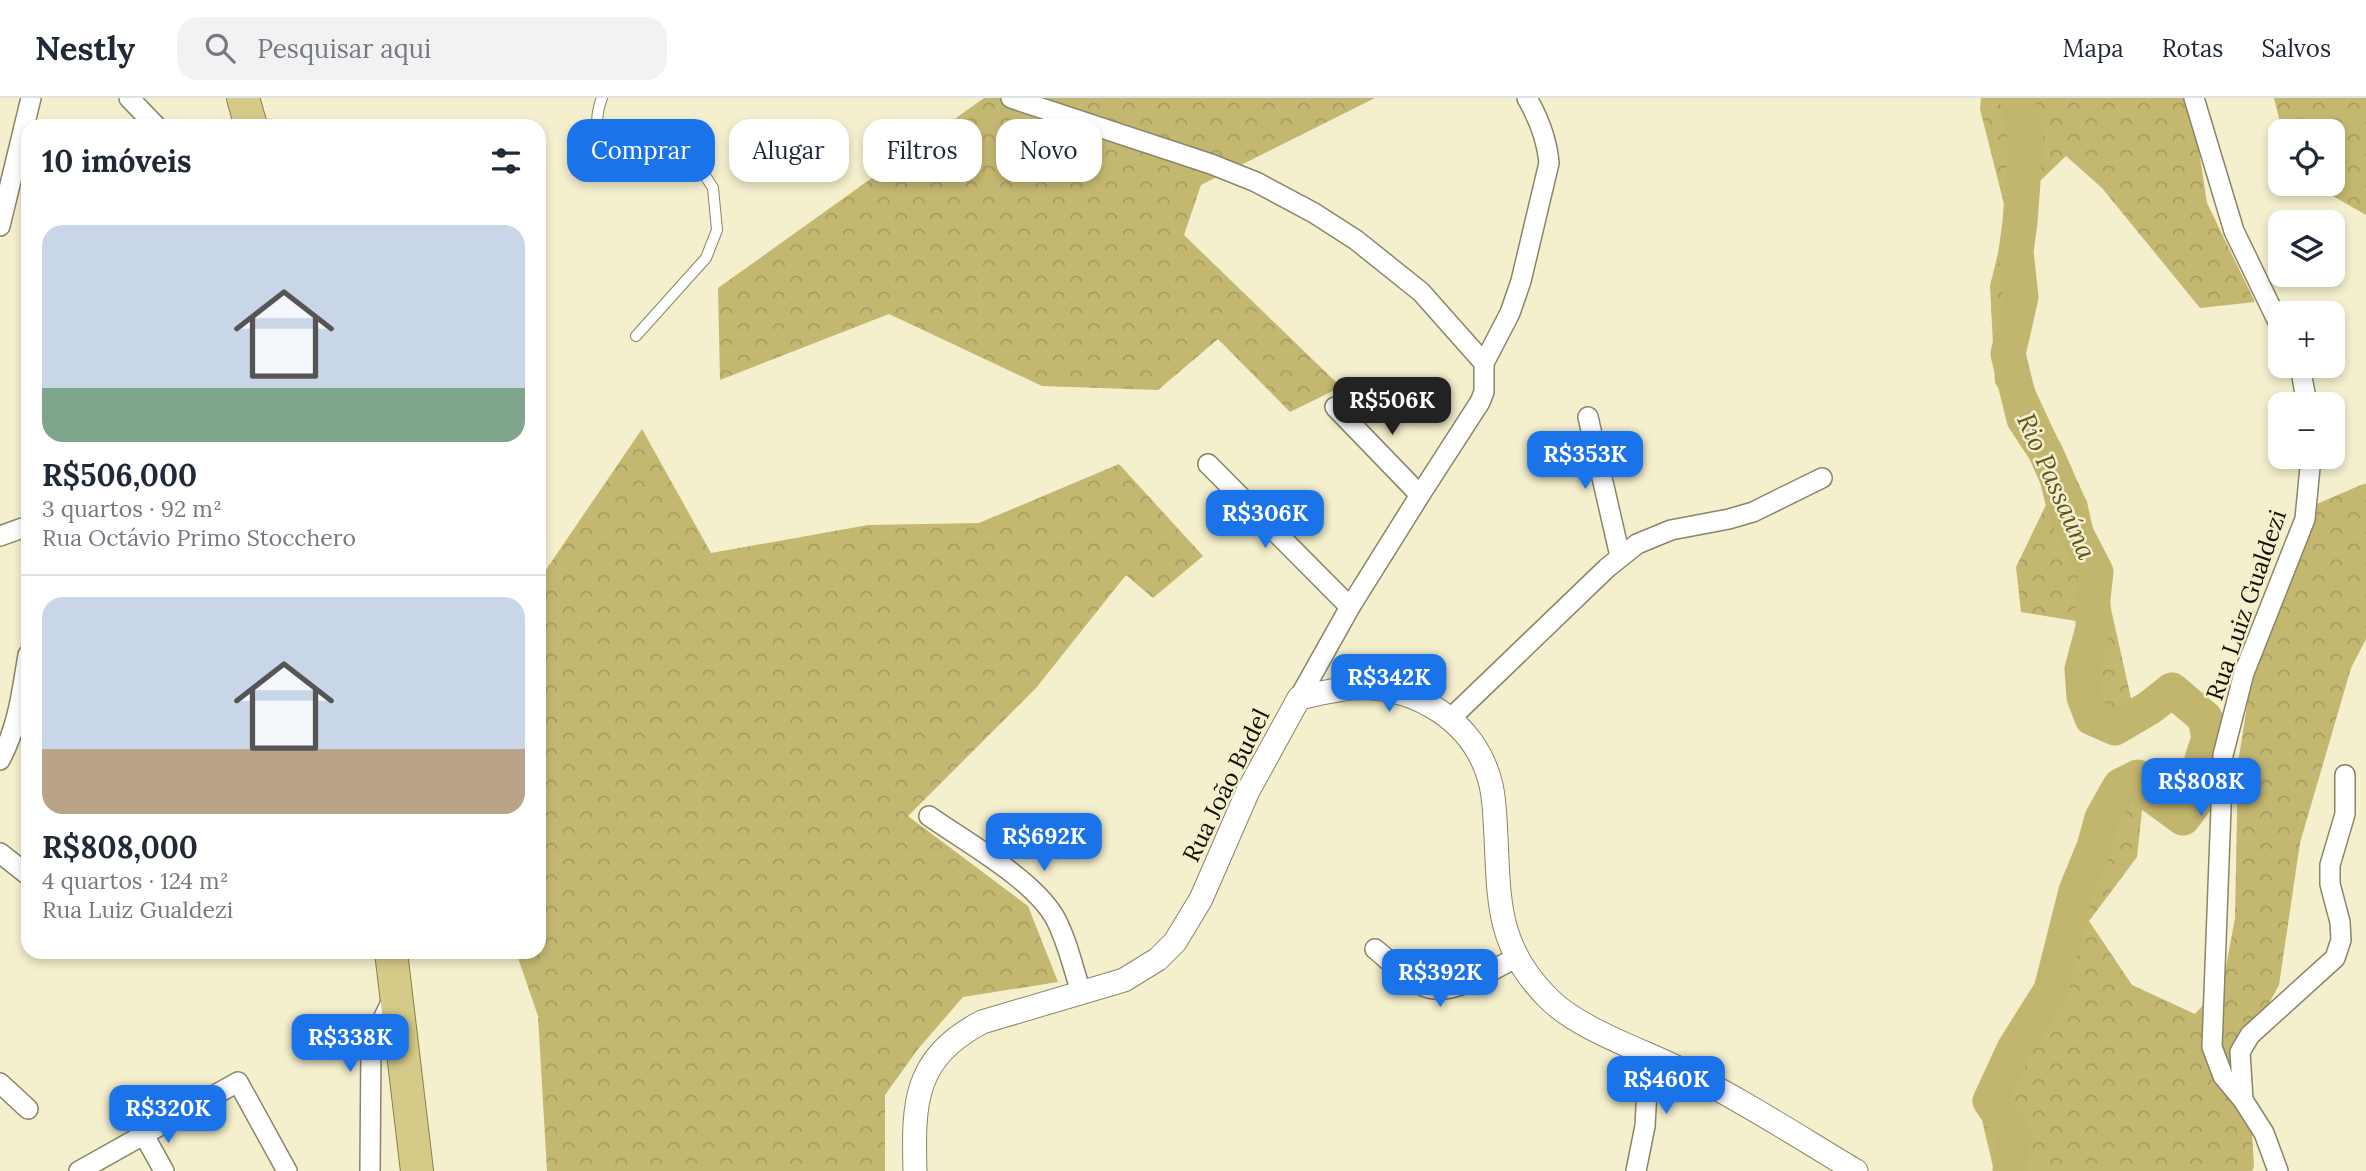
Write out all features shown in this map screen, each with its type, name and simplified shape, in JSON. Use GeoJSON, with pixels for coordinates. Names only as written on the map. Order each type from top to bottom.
{"type":"FeatureCollection","features":[{"type":"Feature","properties":{"kind":"highway"},"geometry":{"type":"LineString","coordinates":[[243,98],[249,119]]}},
{"type":"Feature","properties":{"kind":"highway"},"geometry":{"type":"LineString","coordinates":[[392,959],[417,1171]]}},
{"type":"Feature","properties":{"kind":"street"},"geometry":{"type":"LineString","coordinates":[[26,119],[31,98]]}},
{"type":"Feature","properties":{"kind":"street"},"geometry":{"type":"LineString","coordinates":[[129,98],[149,119]]}},
{"type":"Feature","properties":{"kind":"street"},"geometry":{"type":"LineString","coordinates":[[1011,98],[1211,164],[1256,182],[1314,213],[1356,240],[1421,292],[1484,363]]}},
{"type":"Feature","properties":{"kind":"street"},"geometry":{"type":"LineString","coordinates":[[1299,698],[1350,607],[1480,402],[1484,363],[1510,313],[1521,281],[1549,163],[1548,146],[1542,128],[1527,98]]}},
{"type":"Feature","properties":{"kind":"street"},"geometry":{"type":"LineString","coordinates":[[2194,98],[2234,231],[2268,301]]}},
{"type":"Feature","properties":{"kind":"street"},"geometry":{"type":"LineString","coordinates":[[0,226],[21,139]]}},
{"type":"Feature","properties":{"kind":"street"},"geometry":{"type":"LineString","coordinates":[[1335,407],[1420,495]]}},
{"type":"Feature","properties":{"kind":"street"},"geometry":{"type":"LineString","coordinates":[[1588,417],[1620,556]]}},
{"type":"Feature","properties":{"kind":"street"},"geometry":{"type":"LineString","coordinates":[[1208,464],[1350,607]]}},
{"type":"Feature","properties":{"kind":"street","name":"Rua Luiz Gualdezi"},"geometry":{"type":"LineString","coordinates":[[2278,1171],[2263,1133],[2243,1100],[2223,1076],[2212,1047],[2223,755],[2244,673],[2305,519],[2310,469]]}},
{"type":"Feature","properties":{"kind":"street"},"geometry":{"type":"LineString","coordinates":[[1451,718],[1620,556],[1654,535],[1753,512],[1822,478]]}},
{"type":"Feature","properties":{"kind":"street"},"geometry":{"type":"LineString","coordinates":[[0,536],[21,528]]}},
{"type":"Feature","properties":{"kind":"street","name":"Rua João Budel"},"geometry":{"type":"LineString","coordinates":[[915,1171],[914,1122],[917,1098],[926,1074],[944,1049],[965,1031],[982,1022],[1124,980],[1158,959],[1175,942],[1201,899],[1248,791],[1299,698],[1351,688],[1406,695],[1432,706],[1451,718],[1482,757],[1491,785],[1500,906],[1506,932],[1516,958],[1550,1001],[1591,1027],[1715,1088],[1856,1171]]}},
{"type":"Feature","properties":{"kind":"street"},"geometry":{"type":"LineString","coordinates":[[2,754],[19,711],[21,698]]}},
{"type":"Feature","properties":{"kind":"street"},"geometry":{"type":"LineString","coordinates":[[2243,1100],[2240,1052],[2250,1035],[2335,958],[2341,940],[2340,922],[2329,884],[2330,865],[2345,814],[2345,775]]}},
{"type":"Feature","properties":{"kind":"street"},"geometry":{"type":"LineString","coordinates":[[929,816],[1019,878],[1046,904],[1059,928],[1081,992]]}},
{"type":"Feature","properties":{"kind":"street"},"geometry":{"type":"LineString","coordinates":[[0,853],[21,870]]}},
{"type":"Feature","properties":{"kind":"street"},"geometry":{"type":"LineString","coordinates":[[1375,949],[1415,981],[1425,987],[1438,989],[1451,988],[1516,958]]}},
{"type":"Feature","properties":{"kind":"street"},"geometry":{"type":"LineString","coordinates":[[370,1171],[371,1044],[396,992]]}},
{"type":"Feature","properties":{"kind":"street"},"geometry":{"type":"LineString","coordinates":[[1636,1171],[1645,1126],[1649,1054]]}},
{"type":"Feature","properties":{"kind":"street"},"geometry":{"type":"LineString","coordinates":[[79,1171],[237,1082],[287,1171]]}},
{"type":"Feature","properties":{"kind":"street"},"geometry":{"type":"LineString","coordinates":[[0,1083],[28,1109]]}},
{"type":"Feature","properties":{"kind":"street"},"geometry":{"type":"LineString","coordinates":[[144,1135],[164,1171]]}},
{"type":"Feature","properties":{"kind":"lane"},"geometry":{"type":"LineString","coordinates":[[602,98],[597,131],[603,142],[626,143],[659,136],[677,142],[695,160],[713,188],[716,230],[706,258],[636,336]]}},
{"type":"Feature","properties":{"kind":"green space"},"geometry":{"type":"Polygon","coordinates":[[[984,98],[1375,98],[1201,185],[1184,235],[1341,387],[1290,412],[1218,339],[1158,390],[1042,386],[889,314],[720,380],[718,288],[866,182],[982,182],[982,119],[955,119],[984,98]]]}},
{"type":"Feature","properties":{"kind":"green space"},"geometry":{"type":"Polygon","coordinates":[[[1981,98],[2191,98],[2207,203],[2255,302],[2200,308],[2102,188],[2066,156],[2011,209],[2003,267],[2018,353],[2087,502],[2135,716],[2085,710],[2082,622],[2021,612],[2016,567],[2057,482],[1995,383],[1990,286],[2007,216],[1980,109],[1981,98]]]}},
{"type":"Feature","properties":{"kind":"green space"},"geometry":{"type":"Polygon","coordinates":[[[2274,98],[2366,98],[2366,215],[2333,196],[2345,196],[2345,119],[2279,119],[2274,98]]]}},
{"type":"Feature","properties":{"kind":"green space"},"geometry":{"type":"Polygon","coordinates":[[[642,429],[711,553],[868,525],[979,523],[1119,464],[1203,556],[1153,598],[1126,575],[1036,688],[908,816],[1028,906],[1058,982],[963,997],[918,1049],[885,1095],[885,1171],[547,1171],[538,1016],[518,959],[546,959],[546,570],[642,429]]]}},
{"type":"Feature","properties":{"kind":"green space"},"geometry":{"type":"Polygon","coordinates":[[[2366,484],[2366,639],[2351,668],[2300,843],[2279,985],[2247,1043],[2254,1167],[2252,1171],[1994,1171],[1982,1120],[2058,971],[2085,851],[2110,796],[2143,801],[2137,857],[2089,921],[2132,985],[2195,1014],[2223,983],[2235,918],[2238,763],[2260,623],[2317,504],[2366,484]]]}},
{"type":"Feature","properties":{"kind":"waterway","name":"Rio Passaúna"},"geometry":{"type":"LineString","coordinates":[[2010,1171],[2013,1134],[1990,1101],[2014,1049],[2051,990],[2076,891],[2094,847],[2102,818],[2120,786],[2138,777],[2146,791],[2183,818],[2197,799],[2206,773],[2202,759],[2209,738],[2205,718],[2172,690],[2149,708],[2115,728],[2092,718],[2084,697],[2082,669],[2093,628],[2096,572],[2066,514],[2057,478],[2045,451],[2024,419],[2008,354],[2021,297],[2016,252],[2026,142],[2017,98]]}}]}
